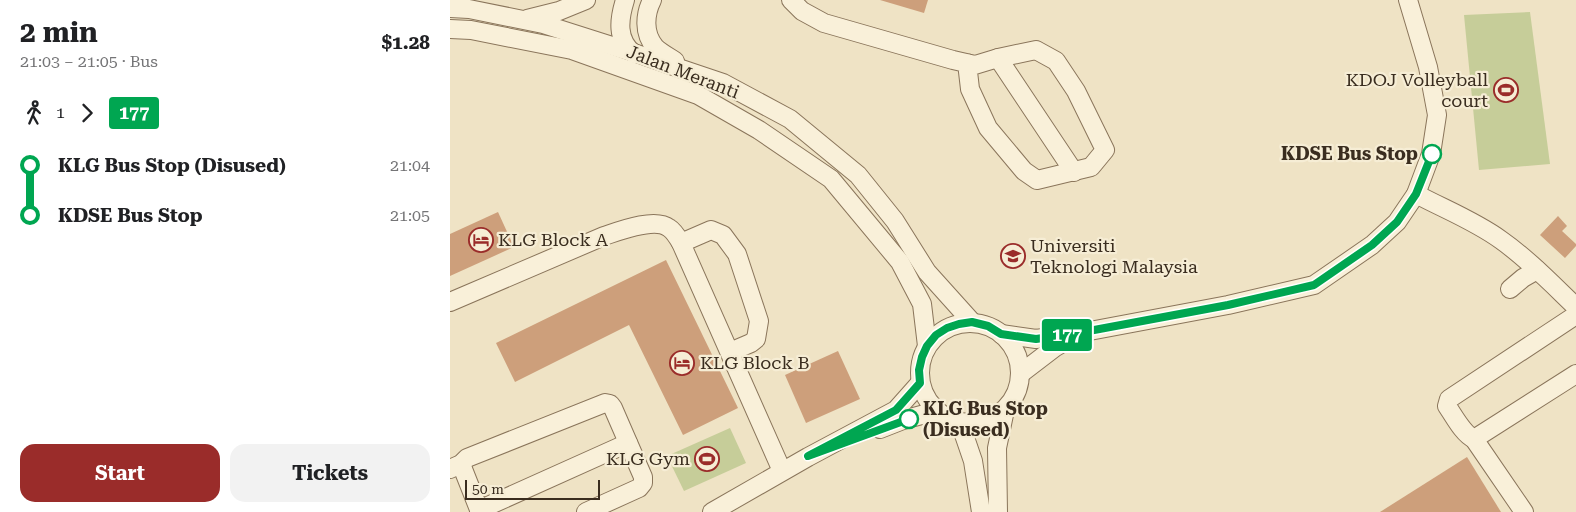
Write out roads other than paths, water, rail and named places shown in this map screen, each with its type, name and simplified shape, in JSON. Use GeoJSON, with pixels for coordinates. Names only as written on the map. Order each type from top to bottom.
{"type":"FeatureCollection","features":[{"type":"Feature","properties":{"kind":"street"},"geometry":{"type":"LineString","coordinates":[[524,20],[559,11],[586,0]]}},
{"type":"Feature","properties":{"kind":"street"},"geometry":{"type":"LineString","coordinates":[[625,0],[620,15],[620,35],[631,52],[698,95]]}},
{"type":"Feature","properties":{"kind":"street"},"geometry":{"type":"LineString","coordinates":[[652,0],[647,10],[646,24],[648,36],[655,46],[694,74]]}},
{"type":"Feature","properties":{"kind":"street"},"geometry":{"type":"LineString","coordinates":[[791,0],[802,10],[824,23],[967,63],[975,64],[1036,50],[1056,60],[1076,91],[1105,150],[1091,167],[1038,180],[1024,171],[988,128],[970,89],[967,63]]}},
{"type":"Feature","properties":{"kind":"street"},"geometry":{"type":"LineString","coordinates":[[1001,334],[1036,339],[1078,333],[1228,305],[1314,285],[1372,245],[1397,222],[1416,194],[1432,154],[1437,115],[1428,67],[1408,0]]}},
{"type":"Feature","properties":{"kind":"street","name":"Jalan Meranti"},"geometry":{"type":"LineString","coordinates":[[450,8],[469,9],[543,24],[631,52],[723,83],[790,119],[858,175],[895,221],[927,272],[972,322]]}},
{"type":"Feature","properties":{"kind":"street","name":"Jalan Meranti"},"geometry":{"type":"LineString","coordinates":[[450,30],[471,30],[572,50],[698,95],[759,130],[831,179],[900,262],[922,304],[927,346]]}},
{"type":"Feature","properties":{"kind":"street"},"geometry":{"type":"LineString","coordinates":[[998,58],[1074,172]]}},
{"type":"Feature","properties":{"kind":"street"},"geometry":{"type":"LineString","coordinates":[[1416,194],[1482,227],[1503,241],[1576,307]]}},
{"type":"Feature","properties":{"kind":"street"},"geometry":{"type":"LineString","coordinates":[[450,302],[604,236],[628,228],[655,224],[668,227],[681,243],[782,471]]}},
{"type":"Feature","properties":{"kind":"street"},"geometry":{"type":"LineString","coordinates":[[681,243],[712,230],[723,235],[737,254],[760,321],[756,339],[730,352]]}},
{"type":"Feature","properties":{"kind":"street"},"geometry":{"type":"LineString","coordinates":[[1510,289],[1523,278],[1537,270]]}},
{"type":"Feature","properties":{"kind":"street"},"geometry":{"type":"LineString","coordinates":[[1524,512],[1474,439],[1464,431],[1448,406],[1449,399],[1576,314]]}},
{"type":"Feature","properties":{"kind":"street","name":"Jalan Meranti"},"geometry":{"type":"LineString","coordinates":[[920,383],[919,370],[927,346],[936,335],[947,328],[972,322],[988,326],[1001,334],[1013,347],[1019,364],[1020,374],[1018,387],[1013,399],[1005,410],[997,448],[998,512]]}},
{"type":"Feature","properties":{"kind":"street"},"geometry":{"type":"LineString","coordinates":[[1020,374],[1054,348],[1078,333]]}},
{"type":"Feature","properties":{"kind":"street"},"geometry":{"type":"LineString","coordinates":[[1474,439],[1575,377]]}},
{"type":"Feature","properties":{"kind":"street"},"geometry":{"type":"LineString","coordinates":[[712,512],[808,456],[896,410],[920,383],[926,398],[936,411],[947,419],[960,423],[976,424],[992,419],[1005,410]]}},
{"type":"Feature","properties":{"kind":"street"},"geometry":{"type":"LineString","coordinates":[[586,512],[639,488],[643,483],[643,477],[614,408],[610,404],[604,403],[467,458],[456,467],[479,511],[628,443]]}},
{"type":"Feature","properties":{"kind":"street"},"geometry":{"type":"LineString","coordinates":[[808,456],[903,420],[936,411]]}},
{"type":"Feature","properties":{"kind":"street"},"geometry":{"type":"LineString","coordinates":[[960,423],[973,461],[980,512]]}},
{"type":"Feature","properties":{"kind":"place","name":"KDOJ Volleyball court"},"geometry":{"type":"Point","coordinates":[1506,90]}},
{"type":"Feature","properties":{"kind":"place","name":"KDSE Bus Stop"},"geometry":{"type":"Point","coordinates":[1432,154]}},
{"type":"Feature","properties":{"kind":"place","name":"KLG Block A"},"geometry":{"type":"Point","coordinates":[481,240]}},
{"type":"Feature","properties":{"kind":"place","name":"Universiti Teknologi Malaysia"},"geometry":{"type":"Point","coordinates":[1013,256]}},
{"type":"Feature","properties":{"kind":"place","name":"KLG Block B"},"geometry":{"type":"Point","coordinates":[682,363]}},
{"type":"Feature","properties":{"kind":"place","name":"KLG Bus Stop (Disused)"},"geometry":{"type":"Point","coordinates":[909,419]}},
{"type":"Feature","properties":{"kind":"place","name":"KLG Gym"},"geometry":{"type":"Point","coordinates":[707,459]}}]}
